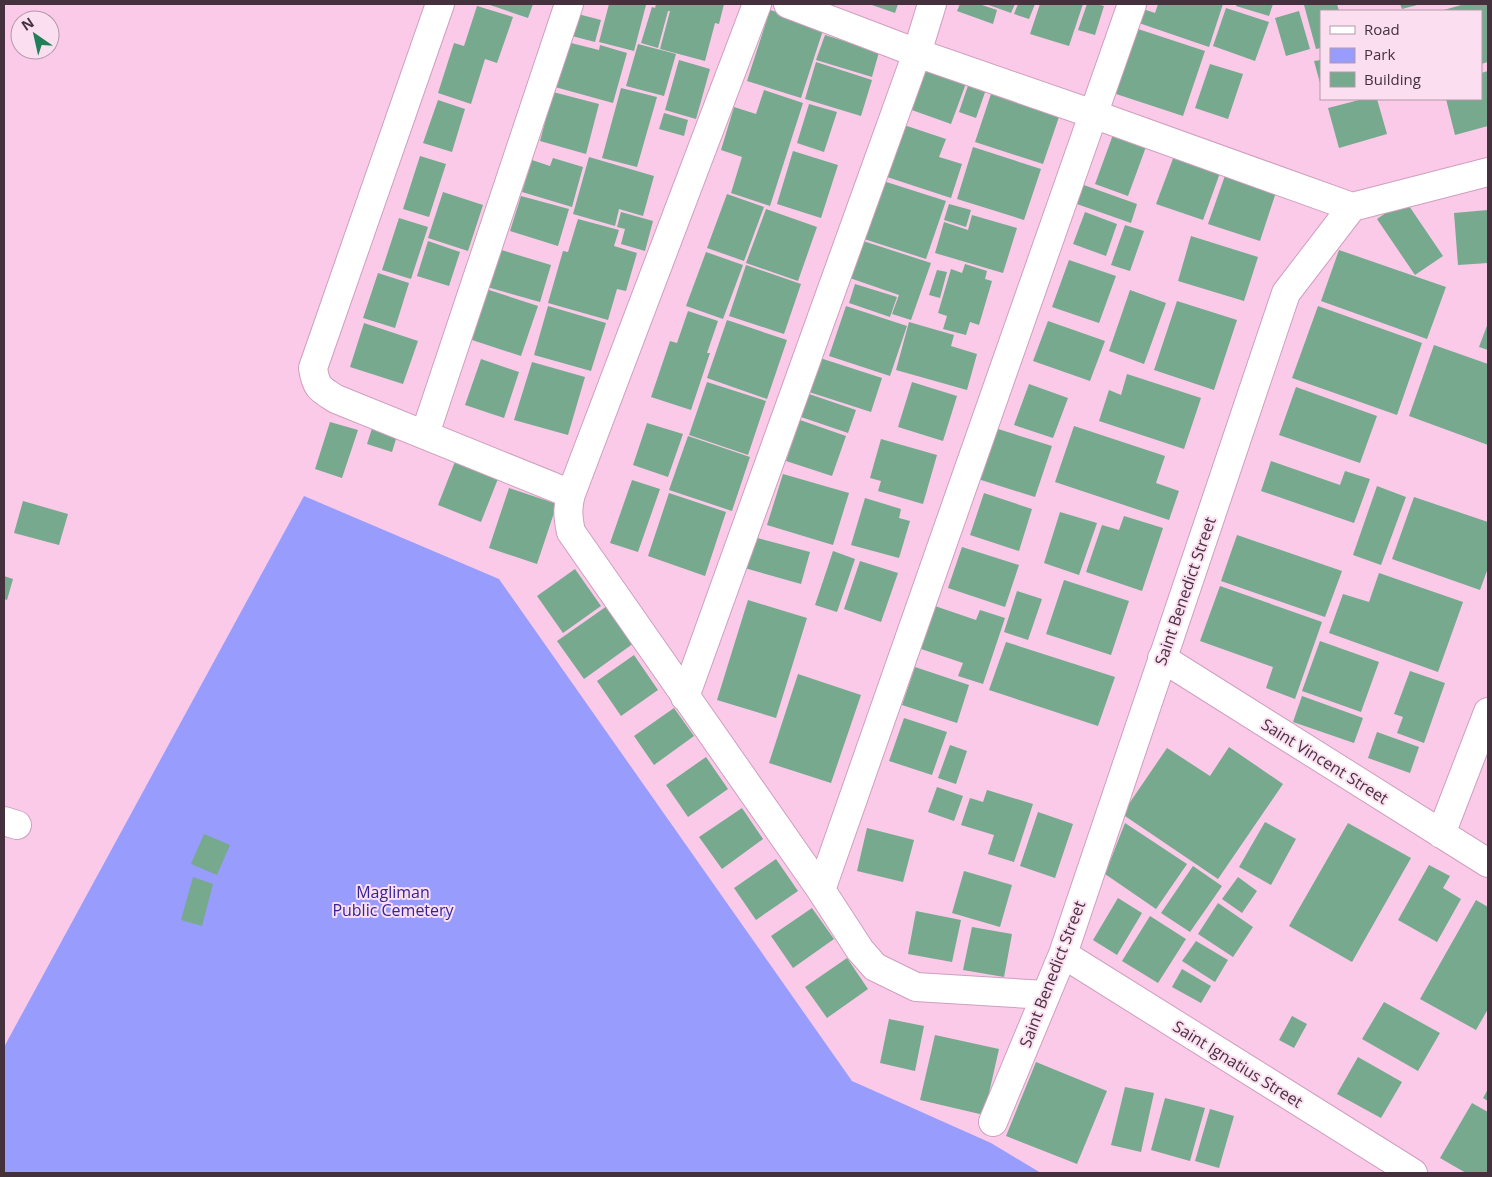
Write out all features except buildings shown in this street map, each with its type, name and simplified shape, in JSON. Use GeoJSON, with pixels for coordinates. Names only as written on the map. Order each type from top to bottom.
{"type":"FeatureCollection","features":[{"type":"Feature","properties":{"kind":"street"},"geometry":{"type":"LineString","coordinates":[[440,4],[313,368],[315,380],[320,389],[336,399],[570,494]]}},
{"type":"Feature","properties":{"kind":"street"},"geometry":{"type":"LineString","coordinates":[[425,434],[569,4]]}},
{"type":"Feature","properties":{"kind":"street"},"geometry":{"type":"LineString","coordinates":[[757,4],[570,494],[568,518],[571,532],[821,890],[860,950],[876,967],[916,987],[1046,995]]}},
{"type":"Feature","properties":{"kind":"street"},"geometry":{"type":"LineString","coordinates":[[788,4],[917,53],[1352,207],[1488,172]]}},
{"type":"Feature","properties":{"kind":"street"},"geometry":{"type":"LineString","coordinates":[[685,697],[917,53],[932,4]]}},
{"type":"Feature","properties":{"kind":"street"},"geometry":{"type":"LineString","coordinates":[[821,890],[1132,4]]}},
{"type":"Feature","properties":{"kind":"street","name":"Saint Benedict Street"},"geometry":{"type":"LineString","coordinates":[[993,1122],[1063,954],[1286,292],[1352,207]]}},
{"type":"Feature","properties":{"kind":"street","name":"Saint Vincent Street"},"geometry":{"type":"LineString","coordinates":[[1162,658],[1488,863]]}},
{"type":"Feature","properties":{"kind":"street"},"geometry":{"type":"LineString","coordinates":[[1441,834],[1488,712]]}},
{"type":"Feature","properties":{"kind":"street","name":"Saint Ignatius Street"},"geometry":{"type":"LineString","coordinates":[[1063,954],[1413,1173]]}},
{"type":"Feature","properties":{"kind":"green space","name":"Magliman Public Cemetery"},"geometry":{"type":"Polygon","coordinates":[[[304,496],[499,579],[852,1081],[991,1143],[1041,1173],[4,1173],[4,1047],[304,496]]]}}]}
